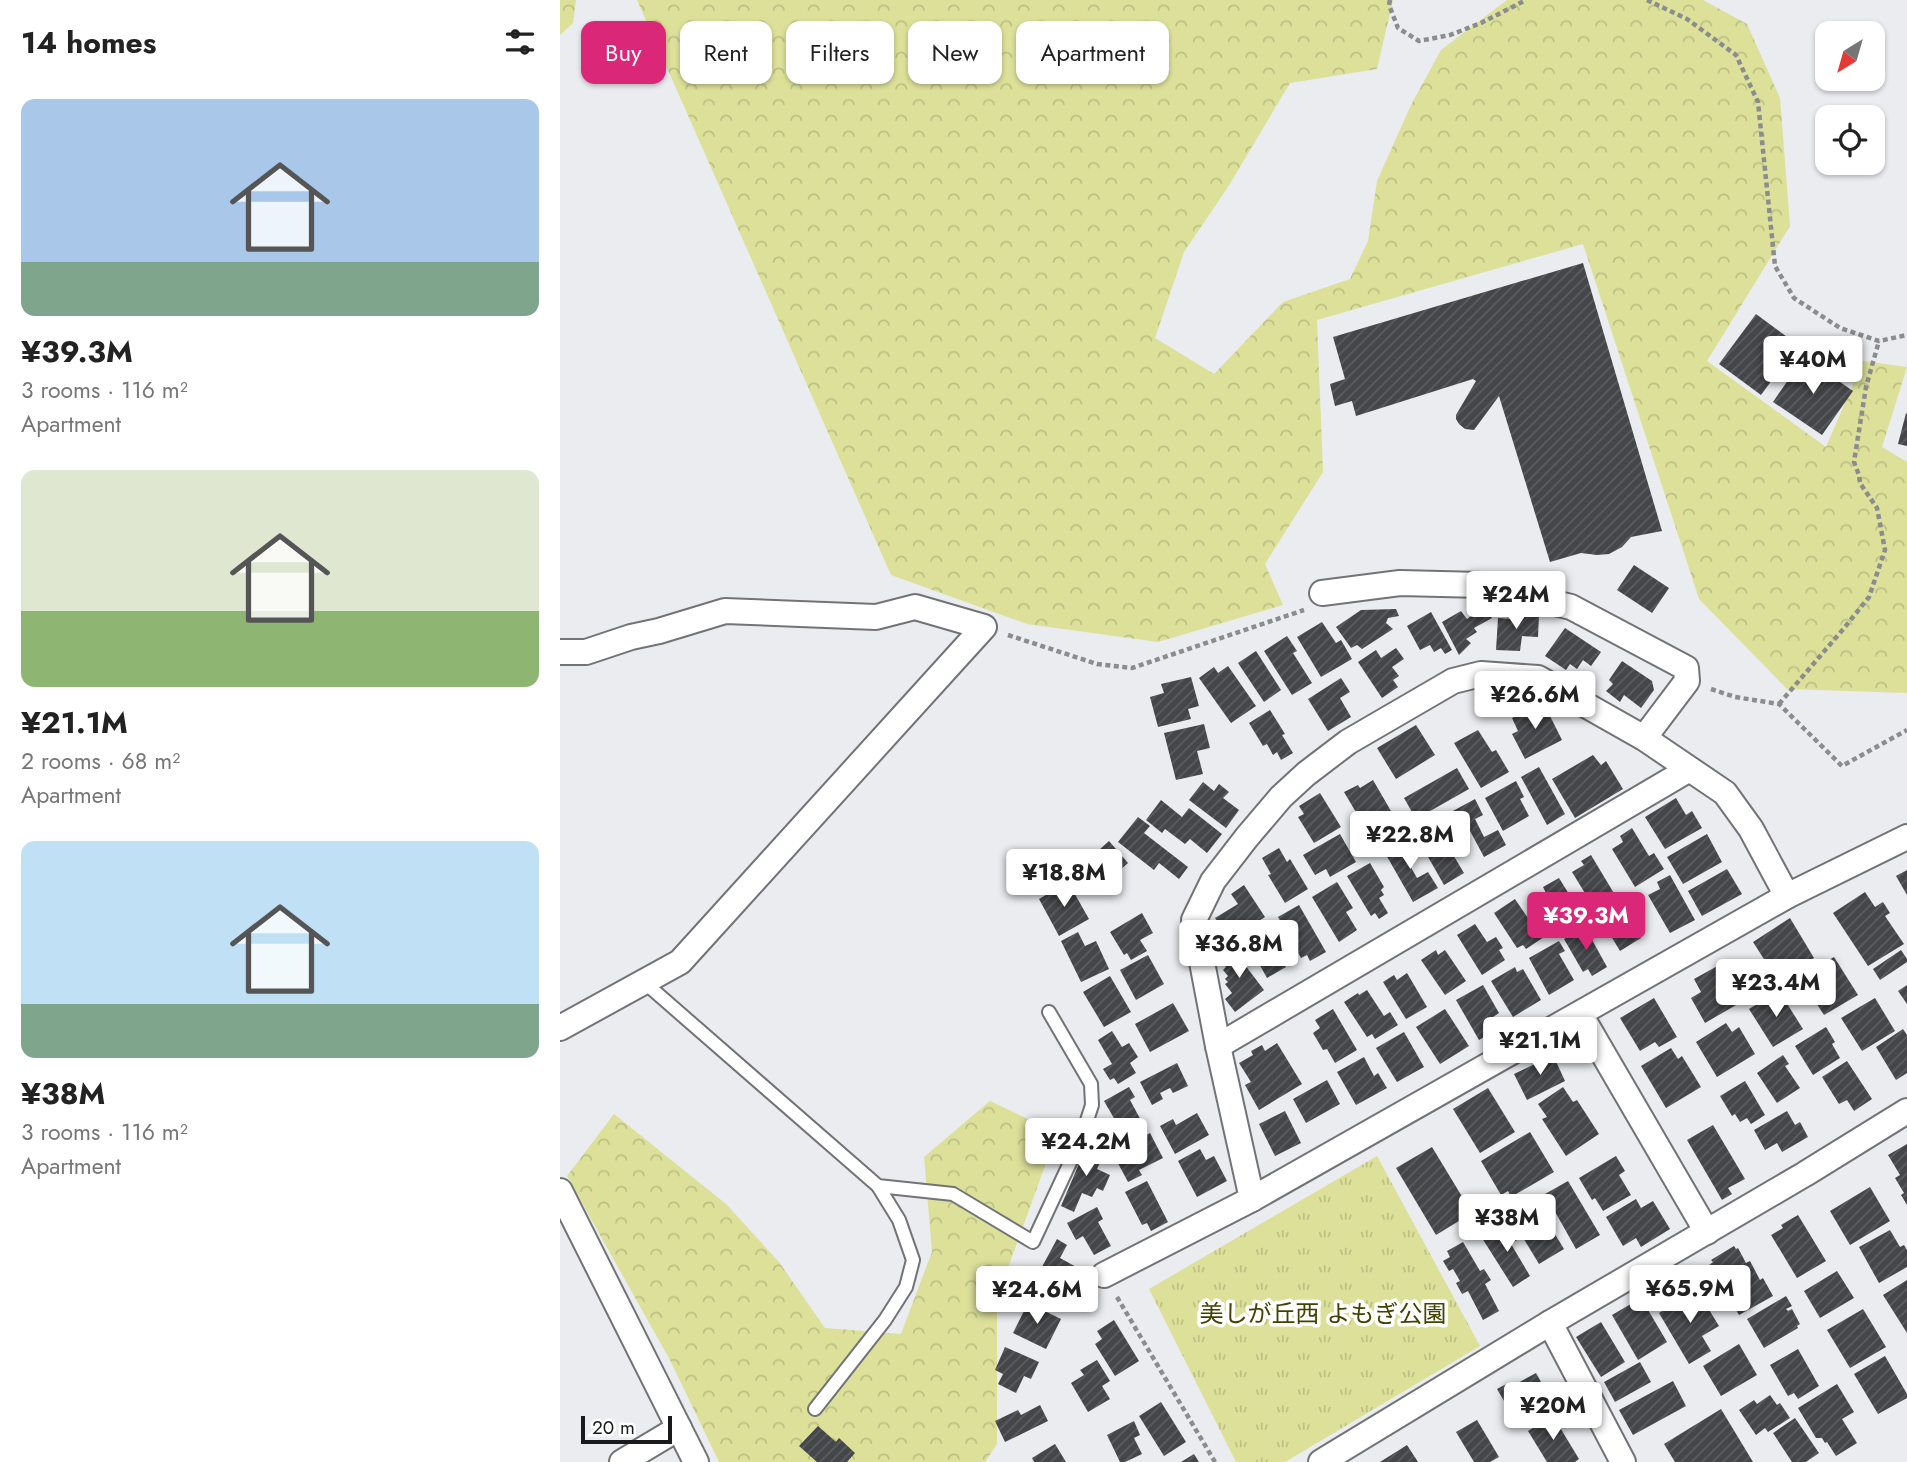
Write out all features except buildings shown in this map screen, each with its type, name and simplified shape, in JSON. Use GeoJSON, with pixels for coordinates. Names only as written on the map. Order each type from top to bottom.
{"type":"FeatureCollection","features":[{"type":"Feature","properties":{"kind":"street"},"geometry":{"type":"LineString","coordinates":[[1321,593],[1400,583],[1482,585],[1571,607],[1686,668],[1687,681],[1644,738]]}},
{"type":"Feature","properties":{"kind":"street"},"geometry":{"type":"LineString","coordinates":[[560,653],[586,652],[725,611],[876,617],[915,607],[984,627],[680,962],[560,1028]]}},
{"type":"Feature","properties":{"kind":"street"},"geometry":{"type":"LineString","coordinates":[[1251,1199],[1194,920],[1213,881],[1281,797],[1306,774],[1349,742],[1453,681],[1482,674],[1538,678],[1644,738],[1724,793],[1751,829],[1787,896]]}},
{"type":"Feature","properties":{"kind":"street"},"geometry":{"type":"LineString","coordinates":[[1218,1046],[1688,770]]}},
{"type":"Feature","properties":{"kind":"street"},"geometry":{"type":"LineString","coordinates":[[1104,1275],[1251,1199],[1787,896],[1907,837]]}},
{"type":"Feature","properties":{"kind":"street"},"geometry":{"type":"LineString","coordinates":[[1580,1014],[1707,1232]]}},
{"type":"Feature","properties":{"kind":"street"},"geometry":{"type":"LineString","coordinates":[[1321,1462],[1907,1111]]}},
{"type":"Feature","properties":{"kind":"street"},"geometry":{"type":"LineString","coordinates":[[560,1191],[696,1462]]}},
{"type":"Feature","properties":{"kind":"street"},"geometry":{"type":"LineString","coordinates":[[1550,1323],[1623,1462]]}},
{"type":"Feature","properties":{"kind":"street"},"geometry":{"type":"LineString","coordinates":[[622,1462],[679,1428]]}},
{"type":"Feature","properties":{"kind":"lane"},"geometry":{"type":"LineString","coordinates":[[644,982],[878,1186],[899,1220],[912,1260],[906,1287],[886,1320],[815,1409]]}},
{"type":"Feature","properties":{"kind":"lane"},"geometry":{"type":"LineString","coordinates":[[878,1186],[953,1194],[1033,1242],[1081,1139],[1092,1105],[1091,1084],[1049,1012]]}},
{"type":"Feature","properties":{"kind":"path"},"geometry":{"type":"LineString","coordinates":[[1390,0],[1389,5],[1398,27],[1419,41],[1450,36],[1526,0]]}},
{"type":"Feature","properties":{"kind":"path"},"geometry":{"type":"LineString","coordinates":[[1647,0],[1687,19],[1736,55],[1758,102],[1775,267],[1794,298],[1840,328],[1879,341],[1907,335]]}},
{"type":"Feature","properties":{"kind":"path"},"geometry":{"type":"LineString","coordinates":[[1779,704],[1869,597],[1885,550],[1877,508],[1860,483],[1854,462],[1866,387],[1879,341]]}},
{"type":"Feature","properties":{"kind":"path"},"geometry":{"type":"LineString","coordinates":[[984,627],[1097,664],[1132,668],[1307,609],[1321,593]]}},
{"type":"Feature","properties":{"kind":"path"},"geometry":{"type":"LineString","coordinates":[[1687,681],[1735,697],[1779,704],[1842,766],[1907,730]]}},
{"type":"Feature","properties":{"kind":"path"},"geometry":{"type":"LineString","coordinates":[[1104,1275],[1215,1462]]}},
{"type":"Feature","properties":{"kind":"green space"},"geometry":{"type":"Polygon","coordinates":[[[560,0],[576,0],[573,23],[560,35],[560,0]]]}},
{"type":"Feature","properties":{"kind":"green space"},"geometry":{"type":"Polygon","coordinates":[[[637,0],[1393,0],[1377,69],[1290,83],[1228,187],[1184,252],[1155,338],[1214,374],[1283,302],[1350,279],[1368,241],[1377,181],[1411,105],[1441,50],[1507,0],[1703,0],[1747,24],[1780,98],[1790,226],[1707,361],[1826,447],[1863,361],[1907,367],[1882,447],[1907,462],[1907,693],[1787,689],[1699,599],[1583,244],[1317,320],[1323,472],[1265,564],[1283,605],[1158,642],[1027,624],[891,575],[666,66],[666,21],[646,21],[637,0]]]}},
{"type":"Feature","properties":{"kind":"green space"},"geometry":{"type":"Polygon","coordinates":[[[990,1101],[1057,1133],[997,1298],[997,1444],[985,1462],[719,1462],[670,1360],[567,1176],[614,1114],[726,1204],[779,1262],[825,1328],[901,1334],[932,1252],[924,1157],[990,1101]]]}},
{"type":"Feature","properties":{"kind":"green space","name":"美しが丘西 よもぎ公園"},"geometry":{"type":"Polygon","coordinates":[[[1377,1156],[1480,1346],[1285,1462],[1236,1462],[1149,1289],[1377,1156]]]}}]}
